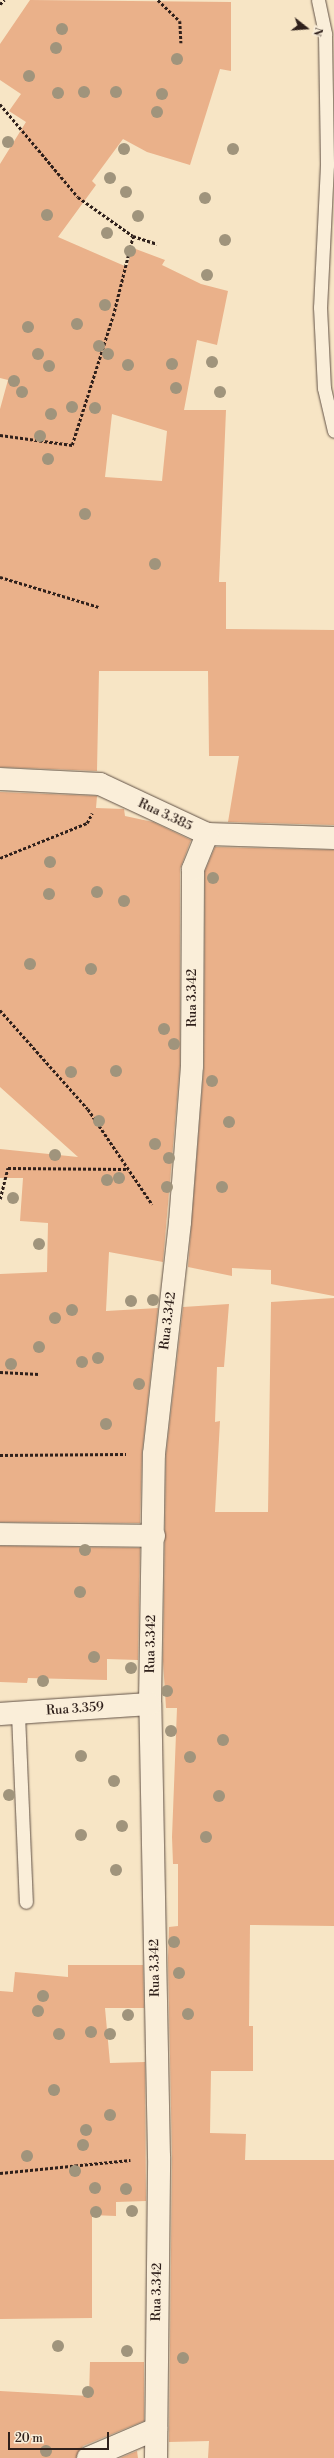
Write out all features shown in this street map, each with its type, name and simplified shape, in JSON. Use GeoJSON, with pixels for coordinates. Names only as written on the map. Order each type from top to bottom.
{"type":"FeatureCollection","features":[{"type":"Feature","properties":{"kind":"street","name":"Rua 3.385"},"geometry":{"type":"LineString","coordinates":[[0,779],[100,784],[207,834],[334,838]]}},
{"type":"Feature","properties":{"kind":"street","name":"Rua 3.342"},"geometry":{"type":"LineString","coordinates":[[156,2458],[159,2157],[150,1704],[154,1536],[154,1454],[180,1222],[192,1066],[193,868],[207,834]]}},
{"type":"Feature","properties":{"kind":"street"},"geometry":{"type":"LineString","coordinates":[[0,1534],[154,1536]]}},
{"type":"Feature","properties":{"kind":"street","name":"Rua 3.359"},"geometry":{"type":"LineString","coordinates":[[9,1714],[150,1704]]}},
{"type":"Feature","properties":{"kind":"street"},"geometry":{"type":"LineString","coordinates":[[88,2458],[156,2429]]}},
{"type":"Feature","properties":{"kind":"lane"},"geometry":{"type":"LineString","coordinates":[[318,0],[325,34],[327,165],[320,307],[324,388],[334,431]]}},
{"type":"Feature","properties":{"kind":"lane"},"geometry":{"type":"LineString","coordinates":[[9,1714],[26,1902]]}},
{"type":"Feature","properties":{"kind":"path"},"geometry":{"type":"LineString","coordinates":[[0,4],[4,0]]}},
{"type":"Feature","properties":{"kind":"path"},"geometry":{"type":"LineString","coordinates":[[158,0],[180,21],[181,43]]}},
{"type":"Feature","properties":{"kind":"path"},"geometry":{"type":"LineString","coordinates":[[0,104],[78,197],[133,236],[157,244]]}},
{"type":"Feature","properties":{"kind":"path"},"geometry":{"type":"LineString","coordinates":[[0,435],[72,445],[113,316],[133,236]]}},
{"type":"Feature","properties":{"kind":"path"},"geometry":{"type":"LineString","coordinates":[[0,577],[99,607]]}},
{"type":"Feature","properties":{"kind":"path"},"geometry":{"type":"LineString","coordinates":[[0,858],[87,823],[106,788]]}},
{"type":"Feature","properties":{"kind":"path"},"geometry":{"type":"LineString","coordinates":[[0,1010],[88,1109],[152,1206],[166,1206],[180,1222]]}},
{"type":"Feature","properties":{"kind":"path"},"geometry":{"type":"LineString","coordinates":[[0,1199],[8,1168],[127,1169]]}},
{"type":"Feature","properties":{"kind":"path"},"geometry":{"type":"LineString","coordinates":[[0,1372],[39,1374]]}},
{"type":"Feature","properties":{"kind":"path"},"geometry":{"type":"LineString","coordinates":[[0,1455],[154,1454]]}},
{"type":"Feature","properties":{"kind":"path"},"geometry":{"type":"LineString","coordinates":[[0,2173],[159,2157]]}},
{"type":"Feature","properties":{"kind":"building"},"geometry":{"type":"Polygon","coordinates":[[[30,0],[231,2],[231,71],[220,69],[190,165],[147,152],[123,139],[92,181],[96,185],[58,237],[127,267],[133,248],[165,260],[162,265],[201,284],[228,291],[217,345],[197,340],[184,410],[226,410],[219,582],[226,582],[226,629],[334,630],[334,825],[228,822],[239,756],[209,756],[208,671],[99,671],[97,771],[0,767],[0,409],[8,380],[0,378],[0,164],[26,122],[9,111],[21,94],[0,80],[0,44],[30,0]],[[112,414],[105,477],[162,481],[167,431],[112,414]]]}},
{"type":"Feature","properties":{"kind":"building"},"geometry":{"type":"Polygon","coordinates":[[[0,792],[97,796],[96,808],[124,809],[125,816],[153,822],[191,840],[180,869],[180,1065],[163,1262],[109,1252],[106,1311],[158,1308],[142,1453],[140,1523],[0,1522],[0,1274],[47,1272],[48,1223],[20,1221],[23,1178],[0,1178],[0,1149],[78,1157],[0,1087],[0,792]]]}},
{"type":"Feature","properties":{"kind":"building"},"geometry":{"type":"Polygon","coordinates":[[[215,847],[334,850],[334,1296],[271,1284],[271,1270],[232,1268],[232,1276],[188,1267],[204,1067],[205,871],[215,847]]]}},
{"type":"Feature","properties":{"kind":"building"},"geometry":{"type":"Polygon","coordinates":[[[334,1298],[334,1926],[250,1925],[249,2026],[253,2026],[253,2071],[211,2071],[210,2133],[246,2134],[245,2160],[334,2160],[334,2458],[208,2458],[209,2441],[169,2442],[172,2157],[168,1958],[169,1927],[178,1926],[178,1864],[173,1864],[172,1837],[177,1708],[166,1708],[163,1661],[166,1455],[183,1307],[229,1304],[224,1367],[217,1367],[215,1422],[220,1421],[215,1512],[268,1512],[271,1302],[334,1298]]]}},
{"type":"Feature","properties":{"kind":"building"},"geometry":{"type":"Polygon","coordinates":[[[0,1546],[140,1548],[138,1660],[107,1659],[107,1680],[28,1678],[27,1683],[0,1682],[0,1546]]]}},
{"type":"Feature","properties":{"kind":"building"},"geometry":{"type":"Polygon","coordinates":[[[68,1965],[143,1965],[144,2008],[105,2008],[110,2063],[145,2062],[146,2201],[116,2202],[116,2216],[92,2215],[92,2318],[0,2319],[0,1991],[13,1992],[15,1972],[68,1977],[68,1965]]]}},
{"type":"Feature","properties":{"kind":"building"},"geometry":{"type":"Polygon","coordinates":[[[90,2362],[144,2362],[144,2421],[83,2446],[76,2458],[0,2458],[0,2391],[89,2396],[90,2362]]]}},
{"type":"Feature","properties":{"kind":"building"},"geometry":{"type":"Polygon","coordinates":[[[137,2451],[138,2458],[120,2458],[137,2451]]]}}]}
